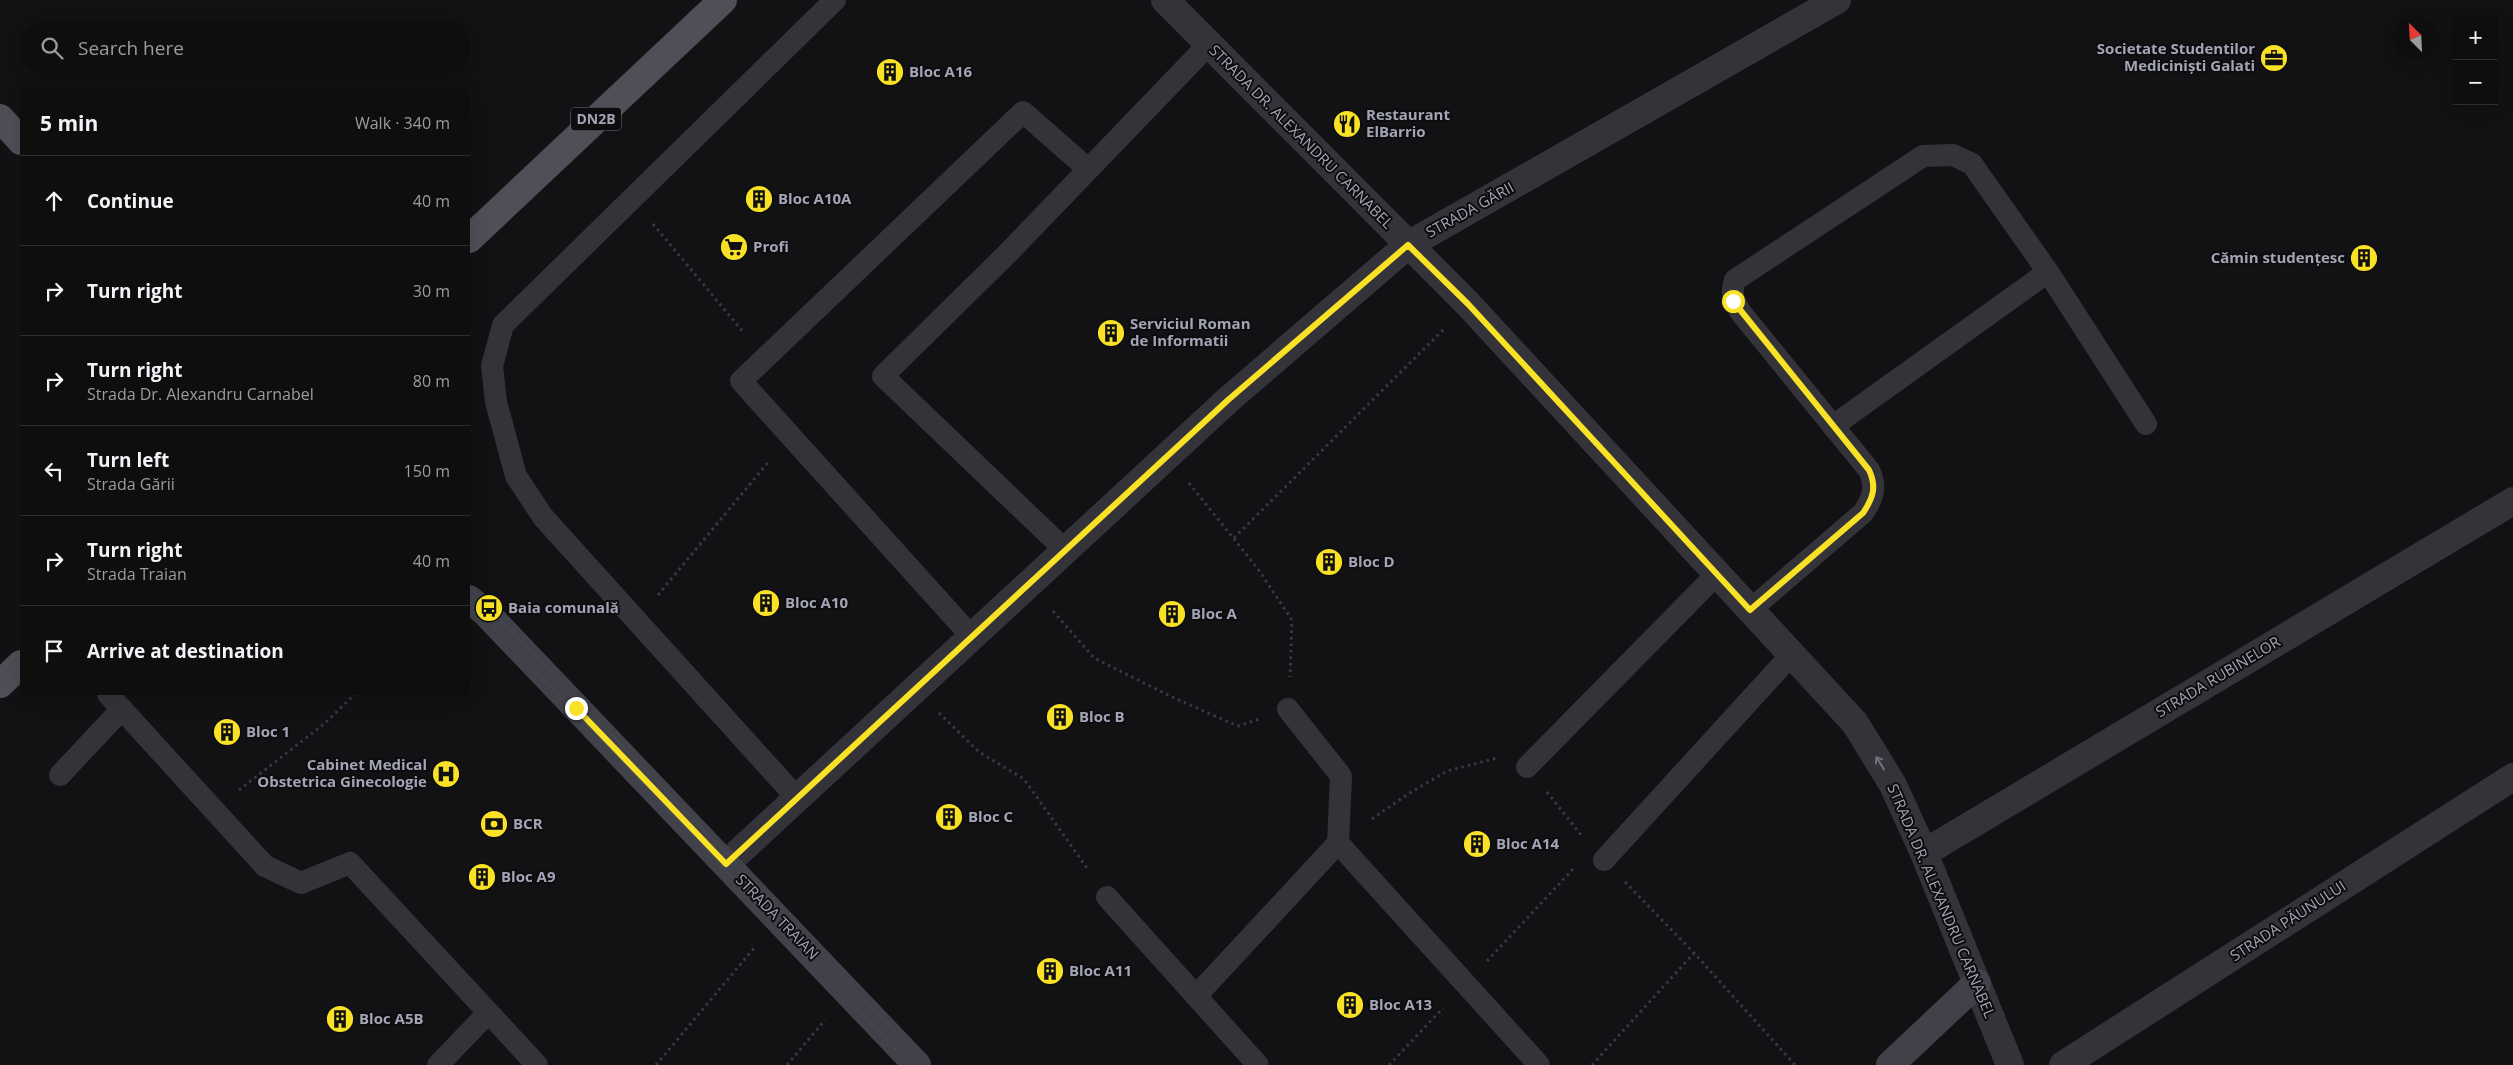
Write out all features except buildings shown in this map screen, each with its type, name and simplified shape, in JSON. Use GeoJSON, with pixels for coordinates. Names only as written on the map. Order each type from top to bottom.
{"type":"FeatureCollection","features":[{"type":"Feature","properties":{"kind":"main road","name":"DN2B"},"geometry":{"type":"LineString","coordinates":[[470,238],[723,0]]}},
{"type":"Feature","properties":{"kind":"main road"},"geometry":{"type":"LineString","coordinates":[[0,118],[20,140]]}},
{"type":"Feature","properties":{"kind":"main road","name":"STRADA TRAIAN"},"geometry":{"type":"LineString","coordinates":[[470,600],[486,613],[917,1065]]}},
{"type":"Feature","properties":{"kind":"main road"},"geometry":{"type":"LineString","coordinates":[[0,684],[20,665]]}},
{"type":"Feature","properties":{"kind":"main road"},"geometry":{"type":"LineString","coordinates":[[1890,1065],[1977,983]]}},
{"type":"Feature","properties":{"kind":"street","name":"STRADA DR. ALEXANDRU CARNABEL"},"geometry":{"type":"LineString","coordinates":[[1165,0],[1468,304],[1855,723],[1893,785],[1924,853],[2010,1065]]}},
{"type":"Feature","properties":{"kind":"street","name":"STRADA GĂRII"},"geometry":{"type":"LineString","coordinates":[[726,864],[1228,400],[1408,245],[1837,0]]}},
{"type":"Feature","properties":{"kind":"street","name":"STRADA RUBINELOR"},"geometry":{"type":"LineString","coordinates":[[1924,853],[2513,501]]}},
{"type":"Feature","properties":{"kind":"street","name":"STRADA PĂUNULUI"},"geometry":{"type":"LineString","coordinates":[[2063,1065],[2513,777]]}},
{"type":"Feature","properties":{"kind":"lane"},"geometry":{"type":"LineString","coordinates":[[798,798],[543,517],[516,476],[496,402],[492,366],[503,325],[835,0]]}},
{"type":"Feature","properties":{"kind":"lane"},"geometry":{"type":"LineString","coordinates":[[1066,550],[882,376],[1007,254],[1209,44]]}},
{"type":"Feature","properties":{"kind":"lane"},"geometry":{"type":"LineString","coordinates":[[972,637],[740,381],[1023,112],[1088,169]]}},
{"type":"Feature","properties":{"kind":"lane"},"geometry":{"type":"LineString","coordinates":[[1750,610],[1863,513],[1871,501],[1874,487],[1869,470],[1733,301],[1732,289],[1735,280],[1923,156],[1953,154],[1972,164],[2048,272],[2146,424]]}},
{"type":"Feature","properties":{"kind":"lane"},"geometry":{"type":"LineString","coordinates":[[1833,426],[2048,272]]}},
{"type":"Feature","properties":{"kind":"lane"},"geometry":{"type":"LineString","coordinates":[[1527,768],[1718,574]]}},
{"type":"Feature","properties":{"kind":"lane"},"geometry":{"type":"LineString","coordinates":[[1604,860],[1792,654]]}},
{"type":"Feature","properties":{"kind":"lane"},"geometry":{"type":"LineString","coordinates":[[60,775],[115,701],[265,866],[301,883],[350,863],[537,1065]]}},
{"type":"Feature","properties":{"kind":"lane"},"geometry":{"type":"LineString","coordinates":[[1196,995],[1338,843],[1341,776],[1288,709]]}},
{"type":"Feature","properties":{"kind":"lane"},"geometry":{"type":"LineString","coordinates":[[1338,843],[1539,1065]]}},
{"type":"Feature","properties":{"kind":"lane"},"geometry":{"type":"LineString","coordinates":[[1107,897],[1258,1065]]}},
{"type":"Feature","properties":{"kind":"lane"},"geometry":{"type":"LineString","coordinates":[[438,1065],[488,1013]]}},
{"type":"Feature","properties":{"kind":"path"},"geometry":{"type":"LineString","coordinates":[[632,198],[765,358]]}},
{"type":"Feature","properties":{"kind":"path"},"geometry":{"type":"LineString","coordinates":[[1234,538],[1468,304]]}},
{"type":"Feature","properties":{"kind":"path"},"geometry":{"type":"LineString","coordinates":[[636,621],[790,436]]}},
{"type":"Feature","properties":{"kind":"path"},"geometry":{"type":"LineString","coordinates":[[1029,584],[1094,658],[1172,697],[1238,726],[1288,709],[1292,620],[1258,569],[1167,456]]}},
{"type":"Feature","properties":{"kind":"path"},"geometry":{"type":"LineString","coordinates":[[915,690],[979,752],[1024,779],[1107,897]]}},
{"type":"Feature","properties":{"kind":"path"},"geometry":{"type":"LineString","coordinates":[[213,810],[324,724],[355,695]]}},
{"type":"Feature","properties":{"kind":"path"},"geometry":{"type":"LineString","coordinates":[[1389,1065],[1467,984],[1578,862]]}},
{"type":"Feature","properties":{"kind":"path"},"geometry":{"type":"LineString","coordinates":[[656,1065],[779,919]]}},
{"type":"Feature","properties":{"kind":"path"},"geometry":{"type":"LineString","coordinates":[[1592,1065],[1694,953]]}},
{"type":"Feature","properties":{"kind":"path"},"geometry":{"type":"LineString","coordinates":[[787,1065],[848,992]]}},
{"type":"Feature","properties":{"kind":"tram line"},"geometry":{"type":"LineString","coordinates":[[470,588],[738,865],[926,1065]]}},
{"type":"Feature","properties":{"kind":"tram line"},"geometry":{"type":"LineString","coordinates":[[470,602],[911,1065]]}},
{"type":"Feature","properties":{"kind":"tram line"},"geometry":{"type":"LineString","coordinates":[[0,676],[20,657]]}},
{"type":"Feature","properties":{"kind":"tram line"},"geometry":{"type":"LineString","coordinates":[[0,688],[20,669]]}},
{"type":"Feature","properties":{"kind":"place","name":"Societate Studentilor Mediciniști Galati"},"geometry":{"type":"Point","coordinates":[2274,58]}},
{"type":"Feature","properties":{"kind":"place","name":"Bloc A16"},"geometry":{"type":"Point","coordinates":[890,72]}},
{"type":"Feature","properties":{"kind":"place","name":"Restaurant ElBarrio"},"geometry":{"type":"Point","coordinates":[1347,124]}},
{"type":"Feature","properties":{"kind":"place","name":"Bloc A10A"},"geometry":{"type":"Point","coordinates":[759,199]}},
{"type":"Feature","properties":{"kind":"place","name":"Profi"},"geometry":{"type":"Point","coordinates":[734,247]}},
{"type":"Feature","properties":{"kind":"place","name":"Cămin studențesc"},"geometry":{"type":"Point","coordinates":[2364,258]}},
{"type":"Feature","properties":{"kind":"place","name":"Serviciul Roman de Informatii"},"geometry":{"type":"Point","coordinates":[1111,333]}},
{"type":"Feature","properties":{"kind":"place","name":"Bloc D"},"geometry":{"type":"Point","coordinates":[1329,562]}},
{"type":"Feature","properties":{"kind":"place","name":"Bloc A10"},"geometry":{"type":"Point","coordinates":[766,603]}},
{"type":"Feature","properties":{"kind":"place","name":"Baia comunală"},"geometry":{"type":"Point","coordinates":[489,608]}},
{"type":"Feature","properties":{"kind":"place","name":"Bloc A"},"geometry":{"type":"Point","coordinates":[1172,614]}},
{"type":"Feature","properties":{"kind":"place","name":"Bloc B"},"geometry":{"type":"Point","coordinates":[1060,717]}},
{"type":"Feature","properties":{"kind":"place","name":"Bloc 1"},"geometry":{"type":"Point","coordinates":[227,732]}},
{"type":"Feature","properties":{"kind":"place","name":"Cabinet Medical Obstetrica Ginecologie"},"geometry":{"type":"Point","coordinates":[446,774]}},
{"type":"Feature","properties":{"kind":"place","name":"Bloc C"},"geometry":{"type":"Point","coordinates":[949,817]}},
{"type":"Feature","properties":{"kind":"place","name":"BCR"},"geometry":{"type":"Point","coordinates":[494,824]}},
{"type":"Feature","properties":{"kind":"place","name":"Bloc A14"},"geometry":{"type":"Point","coordinates":[1477,844]}},
{"type":"Feature","properties":{"kind":"place","name":"Bloc A9"},"geometry":{"type":"Point","coordinates":[482,877]}},
{"type":"Feature","properties":{"kind":"place","name":"Bloc A11"},"geometry":{"type":"Point","coordinates":[1050,971]}},
{"type":"Feature","properties":{"kind":"place","name":"Bloc A13"},"geometry":{"type":"Point","coordinates":[1350,1005]}},
{"type":"Feature","properties":{"kind":"place","name":"Bloc A5B"},"geometry":{"type":"Point","coordinates":[340,1019]}},
{"type":"Feature","properties":{"kind":"route"},"geometry":{"type":"LineString","coordinates":[[576,708],[726,864],[1228,400],[1408,245],[1468,304],[1750,610],[1863,513],[1871,501],[1874,487],[1869,470],[1733,301]]}}]}
